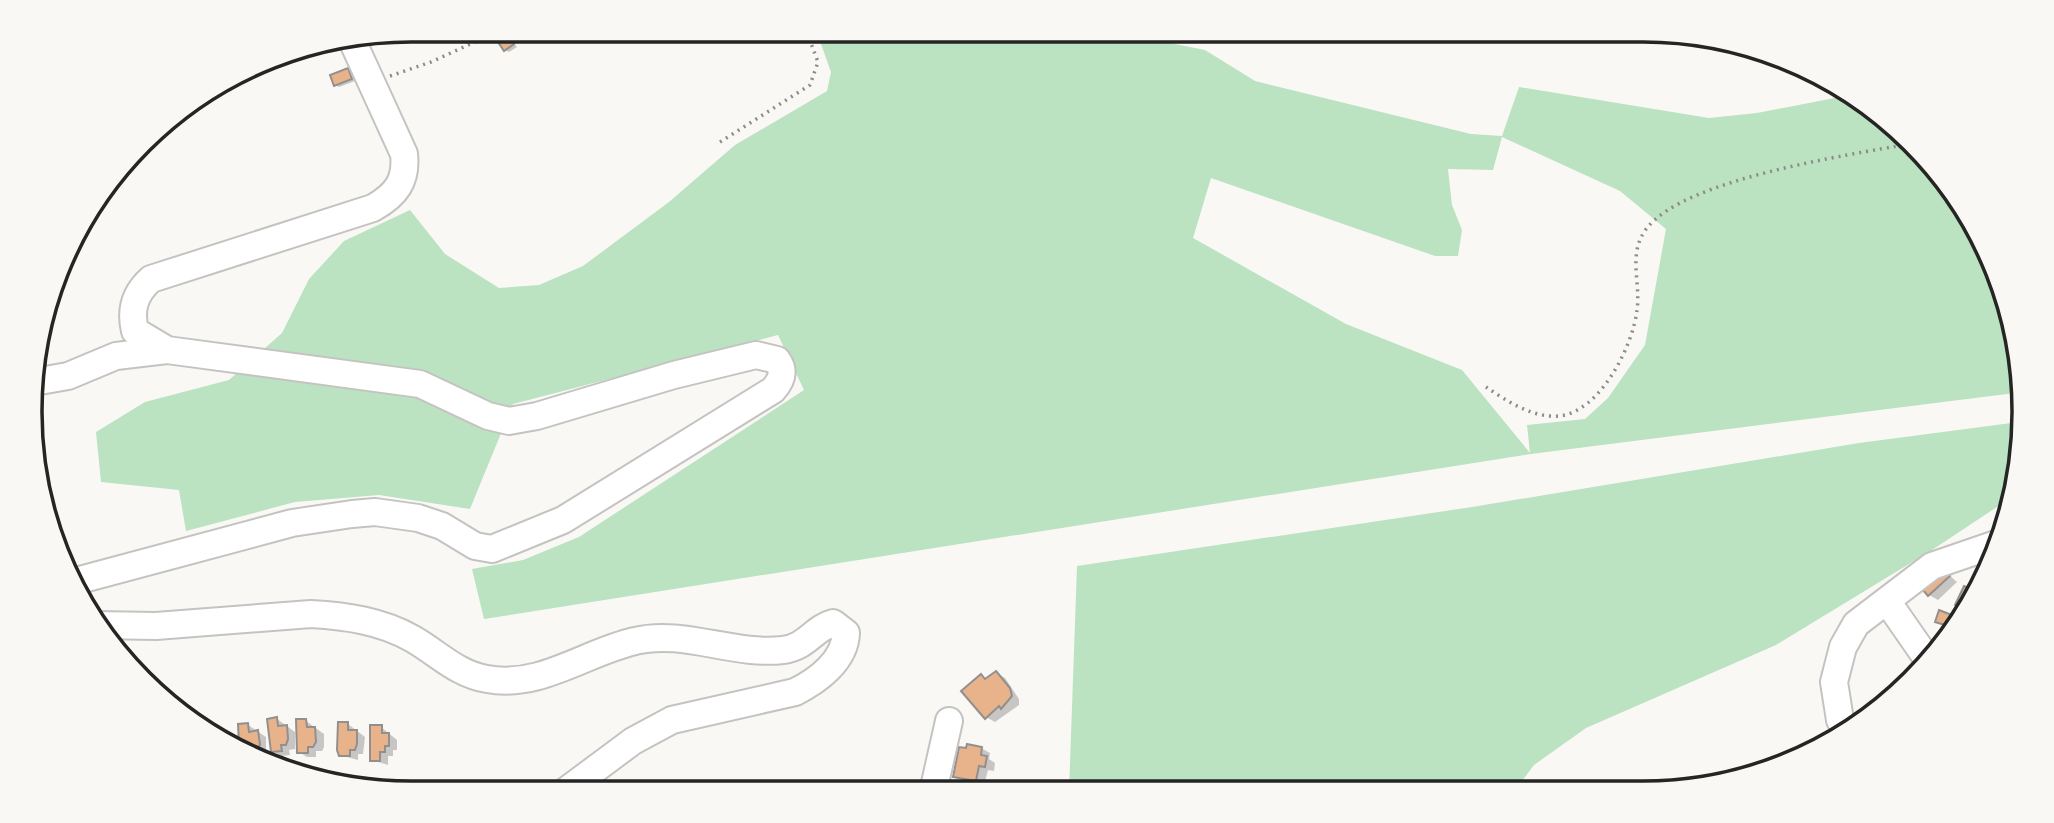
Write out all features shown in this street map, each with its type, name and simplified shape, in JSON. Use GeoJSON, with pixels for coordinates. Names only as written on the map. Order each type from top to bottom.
{"type":"FeatureCollection","features":[{"type":"Feature","properties":{"kind":"street"},"geometry":{"type":"LineString","coordinates":[[167,350],[135,331],[135,299],[140,289],[151,279],[373,208],[397,190],[405,166],[404,154],[355,46]]}},
{"type":"Feature","properties":{"kind":"street"},"geometry":{"type":"LineString","coordinates":[[43,381],[68,376],[116,356],[167,350],[420,384],[488,416],[509,421],[548,413],[674,375],[756,355],[777,360],[782,375],[774,390],[606,495],[537,533],[492,549],[475,546],[442,526],[418,517],[375,512],[292,523],[82,579]]}},
{"type":"Feature","properties":{"kind":"street"},"geometry":{"type":"LineString","coordinates":[[1843,722],[1834,695],[1839,657],[1856,624],[1931,566],[1986,547]]}},
{"type":"Feature","properties":{"kind":"street"},"geometry":{"type":"LineString","coordinates":[[1887,601],[1922,652]]}},
{"type":"Feature","properties":{"kind":"street"},"geometry":{"type":"LineString","coordinates":[[110,625],[156,626],[311,614],[335,615],[393,629],[413,639],[457,669],[500,681],[548,673],[639,640],[658,638],[760,651],[800,645],[824,625],[833,623],[846,633],[839,655],[810,684],[795,692],[672,720],[634,741],[579,781]]}},
{"type":"Feature","properties":{"kind":"street"},"geometry":{"type":"LineString","coordinates":[[935,781],[949,721]]}},
{"type":"Feature","properties":{"kind":"path"},"geometry":{"type":"LineString","coordinates":[[372,83],[431,62],[475,42]]}},
{"type":"Feature","properties":{"kind":"path"},"geometry":{"type":"LineString","coordinates":[[720,142],[810,85],[818,62],[810,42]]}},
{"type":"Feature","properties":{"kind":"path"},"geometry":{"type":"LineString","coordinates":[[1486,387],[1515,406],[1558,416],[1571,413],[1591,400],[1612,378],[1629,342],[1637,310],[1637,246],[1648,227],[1698,195],[1738,180],[1900,146]]}},
{"type":"Feature","properties":{"kind":"green space"},"geometry":{"type":"Polygon","coordinates":[[[820,42],[1165,42],[1205,50],[1255,81],[1471,134],[1502,136],[1519,87],[1709,118],[1757,113],[1837,98],[1867,118],[1904,150],[1950,206],[1974,248],[1992,293],[2005,339],[2011,393],[1531,454],[484,619],[472,569],[523,560],[579,537],[804,390],[778,335],[513,404],[470,509],[379,495],[295,502],[186,531],[179,490],[101,482],[96,432],[145,402],[229,380],[282,333],[309,279],[344,241],[410,210],[445,254],[499,288],[539,285],[583,266],[669,202],[735,145],[827,91],[831,72],[820,42]],[[1502,137],[1493,170],[1448,169],[1452,205],[1462,230],[1458,256],[1435,256],[1211,178],[1193,238],[1346,324],[1462,370],[1530,453],[1527,425],[1585,419],[1608,398],[1645,345],[1666,229],[1620,191],[1502,137]]]}},
{"type":"Feature","properties":{"kind":"green space"},"geometry":{"type":"Polygon","coordinates":[[[2012,423],[2009,460],[1999,505],[1932,550],[1776,645],[1586,728],[1534,765],[1522,781],[1069,781],[1077,566],[1472,507],[1859,443],[2012,423]]]}},
{"type":"Feature","properties":{"kind":"building"},"geometry":{"type":"Polygon","coordinates":[[[498,42],[513,42],[514,44],[504,51],[498,42]]]}},
{"type":"Feature","properties":{"kind":"building"},"geometry":{"type":"Polygon","coordinates":[[[348,68],[352,79],[334,86],[330,75],[348,68]]]}},
{"type":"Feature","properties":{"kind":"building"},"geometry":{"type":"Polygon","coordinates":[[[1942,567],[1950,576],[1928,596],[1917,583],[1942,567]]]}},
{"type":"Feature","properties":{"kind":"building"},"geometry":{"type":"Polygon","coordinates":[[[1964,586],[1967,587],[1957,606],[1964,586]]]}},
{"type":"Feature","properties":{"kind":"building"},"geometry":{"type":"Polygon","coordinates":[[[1939,610],[1951,615],[1944,625],[1935,622],[1939,610]]]}},
{"type":"Feature","properties":{"kind":"building"},"geometry":{"type":"Polygon","coordinates":[[[996,671],[1010,688],[1012,696],[1001,709],[999,706],[985,719],[961,691],[981,674],[985,679],[996,671]]]}},
{"type":"Feature","properties":{"kind":"building"},"geometry":{"type":"Polygon","coordinates":[[[277,717],[278,726],[287,725],[288,739],[286,745],[281,745],[282,751],[271,752],[267,719],[277,717]]]}},
{"type":"Feature","properties":{"kind":"building"},"geometry":{"type":"Polygon","coordinates":[[[296,719],[306,719],[307,727],[315,727],[316,742],[313,747],[308,747],[308,753],[297,753],[296,719]]]}},
{"type":"Feature","properties":{"kind":"building"},"geometry":{"type":"Polygon","coordinates":[[[338,722],[348,722],[348,730],[357,730],[357,744],[355,750],[350,750],[350,756],[339,756],[338,722]]]}},
{"type":"Feature","properties":{"kind":"building"},"geometry":{"type":"Polygon","coordinates":[[[248,723],[249,732],[258,730],[260,745],[258,747],[239,738],[238,724],[248,723]]]}},
{"type":"Feature","properties":{"kind":"building"},"geometry":{"type":"Polygon","coordinates":[[[370,725],[382,725],[382,733],[389,733],[389,746],[385,746],[385,752],[380,752],[380,761],[370,761],[370,725]]]}},
{"type":"Feature","properties":{"kind":"building"},"geometry":{"type":"Polygon","coordinates":[[[967,744],[982,747],[981,755],[987,756],[985,767],[979,766],[976,781],[953,777],[959,747],[966,748],[967,744]]]}}]}
